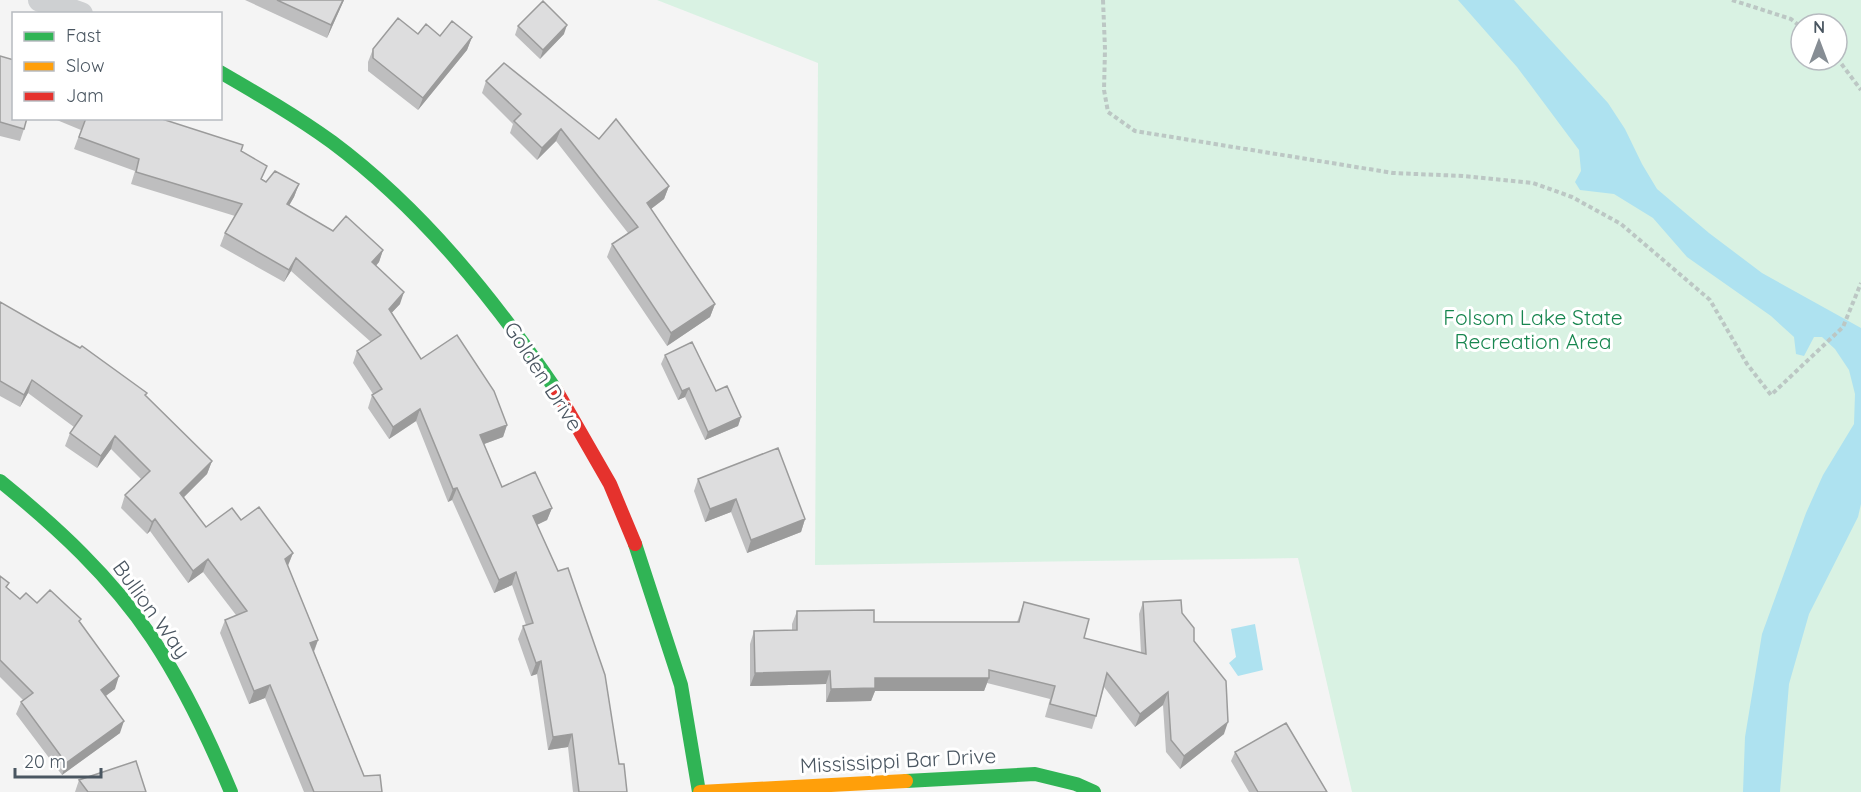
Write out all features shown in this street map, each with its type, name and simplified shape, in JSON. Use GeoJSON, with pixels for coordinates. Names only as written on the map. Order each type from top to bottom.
{"type":"FeatureCollection","features":[{"type":"Feature","properties":{"kind":"street"},"geometry":{"type":"LineString","coordinates":[[40,0],[75,12]]}},
{"type":"Feature","properties":{"kind":"street","name":"Golden Drive"},"geometry":{"type":"LineString","coordinates":[[222,73],[291,114],[343,152],[392,193],[459,260],[501,309],[538,361],[572,415],[627,520],[684,698],[700,792]]}},
{"type":"Feature","properties":{"kind":"street","name":"Bullion Way"},"geometry":{"type":"LineString","coordinates":[[0,481],[36,509],[86,556],[130,608],[169,664],[208,736],[231,792]]}},
{"type":"Feature","properties":{"kind":"street","name":"Mississippi Bar Drive"},"geometry":{"type":"LineString","coordinates":[[700,792],[1035,774],[1066,780],[1094,792]]}},
{"type":"Feature","properties":{"kind":"path"},"geometry":{"type":"LineString","coordinates":[[1103,0],[1104,90],[1107,112],[1135,131],[1393,173],[1463,176],[1533,183],[1572,197],[1621,224],[1710,300],[1747,364],[1771,395],[1843,327],[1861,283]]}},
{"type":"Feature","properties":{"kind":"path"},"geometry":{"type":"LineString","coordinates":[[1732,0],[1789,18]]}},
{"type":"Feature","properties":{"kind":"path"},"geometry":{"type":"LineString","coordinates":[[1848,72],[1861,90]]}},
{"type":"Feature","properties":{"kind":"green space","name":"Folsom Lake State Recreation Area"},"geometry":{"type":"Polygon","coordinates":[[[657,0],[1861,0],[1861,792],[1352,792],[1298,558],[815,565],[818,63],[657,0]]]}},
{"type":"Feature","properties":{"kind":"water"},"geometry":{"type":"Polygon","coordinates":[[[1458,0],[1514,0],[1608,103],[1625,129],[1657,189],[1709,233],[1762,273],[1861,328],[1861,504],[1858,517],[1809,614],[1789,684],[1780,792],[1743,792],[1745,737],[1762,634],[1806,513],[1823,475],[1854,424],[1855,394],[1849,370],[1835,349],[1822,337],[1814,337],[1804,356],[1796,354],[1794,337],[1771,316],[1687,257],[1653,218],[1614,194],[1580,190],[1575,182],[1581,171],[1579,150],[1517,67],[1458,0]]]}},
{"type":"Feature","properties":{"kind":"water"},"geometry":{"type":"Polygon","coordinates":[[[1255,624],[1263,670],[1238,676],[1229,663],[1236,657],[1231,629],[1255,624]]]}},
{"type":"Feature","properties":{"kind":"building"},"geometry":{"type":"Polygon","coordinates":[[[277,0],[343,0],[331,25],[277,0]]]}},
{"type":"Feature","properties":{"kind":"building"},"geometry":{"type":"Polygon","coordinates":[[[543,1],[567,25],[543,50],[518,26],[543,1]]]}},
{"type":"Feature","properties":{"kind":"building"},"geometry":{"type":"Polygon","coordinates":[[[398,18],[418,34],[426,24],[440,36],[452,21],[472,37],[423,98],[373,58],[373,49],[398,18]]]}},
{"type":"Feature","properties":{"kind":"building"},"geometry":{"type":"Polygon","coordinates":[[[0,56],[12,59],[12,120],[26,120],[24,129],[0,122],[0,56]]]}},
{"type":"Feature","properties":{"kind":"building"},"geometry":{"type":"Polygon","coordinates":[[[504,63],[599,139],[616,119],[669,186],[647,203],[715,304],[671,333],[612,244],[638,227],[561,129],[542,148],[514,121],[521,114],[486,81],[504,63]]]}},
{"type":"Feature","properties":{"kind":"building"},"geometry":{"type":"Polygon","coordinates":[[[85,120],[165,120],[243,145],[241,151],[267,166],[261,179],[266,182],[275,171],[299,184],[287,204],[333,231],[346,216],[383,250],[372,262],[404,292],[389,309],[421,359],[457,335],[494,391],[507,425],[480,435],[502,487],[535,472],[552,508],[533,516],[558,571],[568,568],[605,675],[619,764],[624,764],[627,792],[579,792],[572,734],[553,737],[541,661],[536,663],[523,626],[533,623],[516,572],[499,580],[457,488],[453,489],[420,409],[393,427],[372,395],[382,389],[357,351],[381,335],[296,258],[289,270],[225,233],[242,204],[136,172],[139,159],[79,137],[85,120]]]}},
{"type":"Feature","properties":{"kind":"building"},"geometry":{"type":"Polygon","coordinates":[[[0,302],[80,348],[82,346],[147,393],[145,395],[212,461],[180,493],[206,527],[232,508],[241,520],[259,507],[293,553],[285,559],[318,640],[310,643],[364,776],[380,775],[382,792],[314,792],[270,685],[254,691],[225,620],[247,611],[208,559],[193,571],[155,519],[152,522],[125,495],[150,471],[115,436],[101,456],[70,433],[82,416],[32,380],[24,395],[0,381],[0,302]]]}},
{"type":"Feature","properties":{"kind":"building"},"geometry":{"type":"Polygon","coordinates":[[[692,342],[716,391],[727,386],[741,417],[708,432],[689,388],[682,391],[665,355],[692,342]]]}},
{"type":"Feature","properties":{"kind":"building"},"geometry":{"type":"Polygon","coordinates":[[[778,448],[805,519],[751,540],[736,499],[710,509],[698,479],[778,448]]]}},
{"type":"Feature","properties":{"kind":"building"},"geometry":{"type":"Polygon","coordinates":[[[0,576],[9,583],[6,587],[20,599],[26,593],[37,603],[50,590],[81,619],[79,621],[119,676],[101,690],[124,721],[66,763],[21,702],[33,693],[0,660],[0,576]]]}},
{"type":"Feature","properties":{"kind":"building"},"geometry":{"type":"Polygon","coordinates":[[[1181,600],[1182,613],[1194,628],[1194,641],[1226,681],[1228,722],[1184,756],[1171,740],[1168,692],[1140,714],[1107,673],[1096,716],[1050,704],[1055,686],[989,670],[989,678],[875,678],[875,688],[831,689],[830,671],[755,673],[754,631],[797,630],[797,611],[874,610],[874,622],[1019,622],[1024,602],[1089,619],[1084,638],[1146,654],[1143,602],[1181,600]]]}},
{"type":"Feature","properties":{"kind":"building"},"geometry":{"type":"Polygon","coordinates":[[[1286,723],[1327,792],[1258,792],[1235,752],[1286,723]]]}},
{"type":"Feature","properties":{"kind":"building"},"geometry":{"type":"Polygon","coordinates":[[[136,761],[146,792],[88,792],[79,780],[136,761]]]}},
{"type":"Feature","properties":{"kind":"traffic: fast"},"geometry":{"type":"LineString","coordinates":[[222,73],[291,114],[332,142],[396,196],[426,226],[481,289],[556,390]]}},
{"type":"Feature","properties":{"kind":"traffic: fast"},"geometry":{"type":"LineString","coordinates":[[0,481],[82,554],[136,616],[164,656],[185,694],[231,792]]}},
{"type":"Feature","properties":{"kind":"traffic: fast"},"geometry":{"type":"LineString","coordinates":[[635,544],[681,685],[699,792]]}},
{"type":"Feature","properties":{"kind":"traffic: fast"},"geometry":{"type":"LineString","coordinates":[[906,781],[1035,774],[1076,784],[1094,792]]}},
{"type":"Feature","properties":{"kind":"traffic: slow"},"geometry":{"type":"LineString","coordinates":[[700,792],[906,781]]}},
{"type":"Feature","properties":{"kind":"traffic: jam"},"geometry":{"type":"LineString","coordinates":[[556,390],[610,484],[635,544]]}}]}
